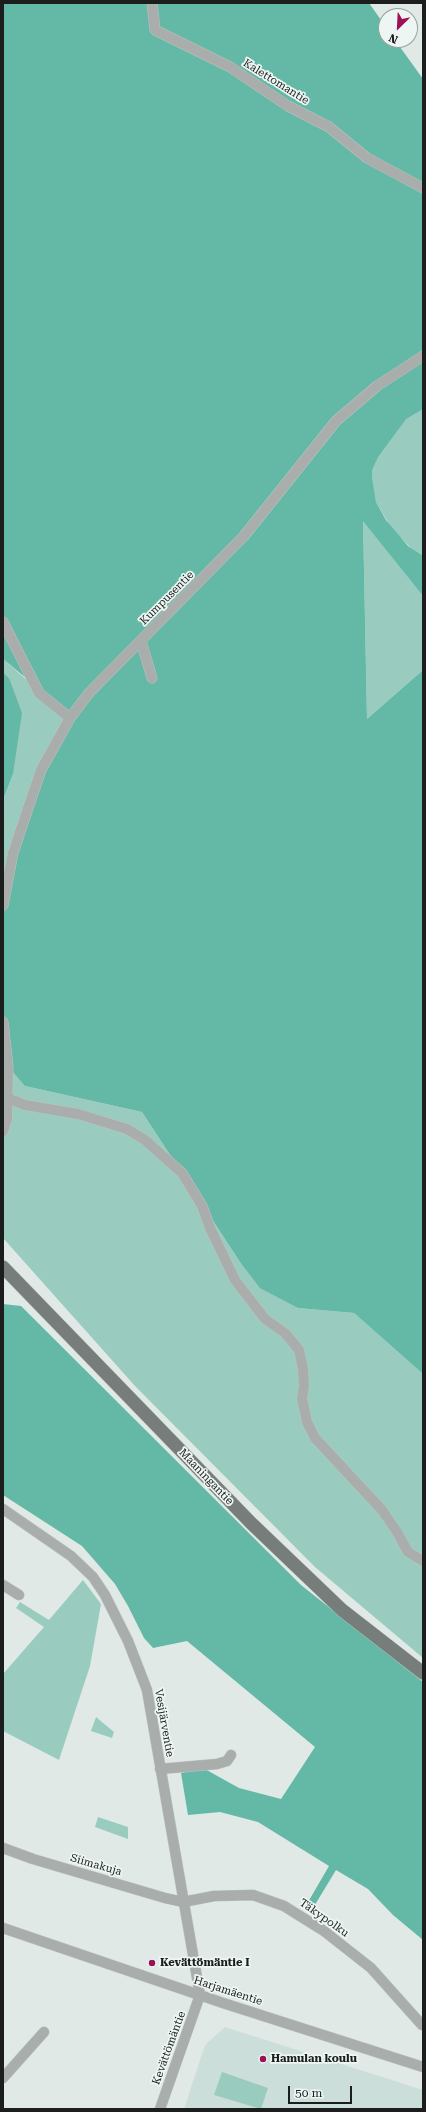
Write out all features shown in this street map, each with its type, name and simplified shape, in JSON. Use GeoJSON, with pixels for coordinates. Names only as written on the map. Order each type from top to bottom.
{"type":"FeatureCollection","features":[{"type":"Feature","properties":{"kind":"main road","name":"Maaningantie"},"geometry":{"type":"LineString","coordinates":[[3,1267],[250,1523],[342,1610],[423,1673]]}},
{"type":"Feature","properties":{"kind":"street","name":"Kalettomantie"},"geometry":{"type":"LineString","coordinates":[[152,3],[155,30],[230,67],[288,106],[329,127],[367,158],[423,188]]}},
{"type":"Feature","properties":{"kind":"street","name":"Kumpusentie"},"geometry":{"type":"LineString","coordinates":[[3,906],[13,853],[41,770],[70,718],[89,693],[244,536],[336,421],[377,386],[423,356]]}},
{"type":"Feature","properties":{"kind":"street"},"geometry":{"type":"LineString","coordinates":[[3,622],[39,693],[70,718]]}},
{"type":"Feature","properties":{"kind":"street"},"geometry":{"type":"LineString","coordinates":[[141,641],[152,678]]}},
{"type":"Feature","properties":{"kind":"street"},"geometry":{"type":"LineString","coordinates":[[3,1022],[8,1066],[7,1119],[3,1131]]}},
{"type":"Feature","properties":{"kind":"street"},"geometry":{"type":"LineString","coordinates":[[7,1098],[25,1104],[78,1114],[126,1129],[145,1140],[182,1173],[202,1206],[210,1228],[235,1280],[265,1319],[285,1333],[299,1350],[304,1375],[302,1398],[307,1422],[315,1438],[382,1510],[408,1552],[423,1561]]}},
{"type":"Feature","properties":{"kind":"street","name":"Vesijärventie"},"geometry":{"type":"LineString","coordinates":[[3,1509],[71,1556],[93,1577],[105,1595],[128,1641],[147,1690],[200,1995]]}},
{"type":"Feature","properties":{"kind":"street"},"geometry":{"type":"LineString","coordinates":[[3,1585],[18,1596]]}},
{"type":"Feature","properties":{"kind":"street"},"geometry":{"type":"LineString","coordinates":[[160,1769],[217,1764],[227,1761],[231,1755]]}},
{"type":"Feature","properties":{"kind":"street","name":"Siimakuja"},"geometry":{"type":"LineString","coordinates":[[3,1848],[41,1861],[183,1902]]}},
{"type":"Feature","properties":{"kind":"street","name":"Täkypolku"},"geometry":{"type":"LineString","coordinates":[[183,1902],[214,1896],[254,1895],[284,1906],[324,1931],[371,1968],[422,2025]]}},
{"type":"Feature","properties":{"kind":"street","name":"Harjamäentie"},"geometry":{"type":"LineString","coordinates":[[3,1928],[200,1995],[423,2067]]}},
{"type":"Feature","properties":{"kind":"street","name":"Kevättömäntie"},"geometry":{"type":"LineString","coordinates":[[160,2109],[200,1995]]}},
{"type":"Feature","properties":{"kind":"street"},"geometry":{"type":"LineString","coordinates":[[3,2078],[44,2032]]}},
{"type":"Feature","properties":{"kind":"shaded area","name":"Hamulan koulu"},"geometry":{"type":"Polygon","coordinates":[[[225,2027],[423,2090],[423,2109],[184,2109],[205,2045],[225,2027]]]}},
{"type":"Feature","properties":{"kind":"green space"},"geometry":{"type":"Polygon","coordinates":[[[3,3],[369,3],[378,16],[378,48],[401,48],[423,79],[423,409],[406,419],[378,457],[372,470],[372,478],[376,502],[386,520],[408,546],[423,556],[423,596],[363,521],[367,719],[423,670],[423,1374],[354,1313],[298,1308],[260,1288],[240,1262],[142,1112],[25,1086],[8,1066],[3,1022],[3,905],[26,814],[70,718],[3,659],[3,3]]]}},
{"type":"Feature","properties":{"kind":"green space"},"geometry":{"type":"Polygon","coordinates":[[[423,382],[423,573],[413,550],[392,529],[376,502],[365,447],[423,382]]]}},
{"type":"Feature","properties":{"kind":"green space"},"geometry":{"type":"Polygon","coordinates":[[[363,520],[423,596],[423,670],[367,719],[363,520]]]}},
{"type":"Feature","properties":{"kind":"green space"},"geometry":{"type":"Polygon","coordinates":[[[3,659],[70,718],[3,909],[3,800],[13,774],[9,678],[3,672],[3,659]]]}},
{"type":"Feature","properties":{"kind":"green space"},"geometry":{"type":"Polygon","coordinates":[[[3,672],[9,678],[22,713],[13,774],[3,800],[3,672]]]}},
{"type":"Feature","properties":{"kind":"green space"},"geometry":{"type":"Polygon","coordinates":[[[3,1022],[25,1086],[142,1112],[240,1262],[298,1308],[354,1313],[423,1374],[423,1658],[315,1567],[135,1386],[3,1238],[3,1022]]]}},
{"type":"Feature","properties":{"kind":"green space"},"geometry":{"type":"Polygon","coordinates":[[[3,1304],[21,1306],[301,1585],[423,1682],[423,1940],[393,1915],[368,1889],[336,1870],[310,1913],[304,1909],[329,1866],[258,1822],[220,1812],[188,1815],[181,1773],[203,1768],[239,1788],[281,1799],[315,1747],[187,1641],[153,1648],[144,1638],[115,1584],[82,1546],[3,1495],[3,1304]]]}},
{"type":"Feature","properties":{"kind":"green space"},"geometry":{"type":"Polygon","coordinates":[[[83,1580],[101,1604],[90,1666],[59,1760],[3,1731],[3,1674],[44,1627],[16,1608],[20,1602],[49,1620],[83,1580]]]}},
{"type":"Feature","properties":{"kind":"green space"},"geometry":{"type":"Polygon","coordinates":[[[96,1717],[114,1732],[112,1738],[91,1731],[96,1717]]]}},
{"type":"Feature","properties":{"kind":"green space"},"geometry":{"type":"Polygon","coordinates":[[[98,1817],[128,1827],[128,1839],[95,1827],[98,1817]]]}},
{"type":"Feature","properties":{"kind":"green space"},"geometry":{"type":"Polygon","coordinates":[[[222,2072],[268,2088],[261,2109],[214,2095],[222,2072]]]}},
{"type":"Feature","properties":{"kind":"place","name":"Kevättömäntie I"},"geometry":{"type":"Point","coordinates":[152,1963]}},
{"type":"Feature","properties":{"kind":"place","name":"Hamulan koulu"},"geometry":{"type":"Point","coordinates":[263,2059]}}]}
